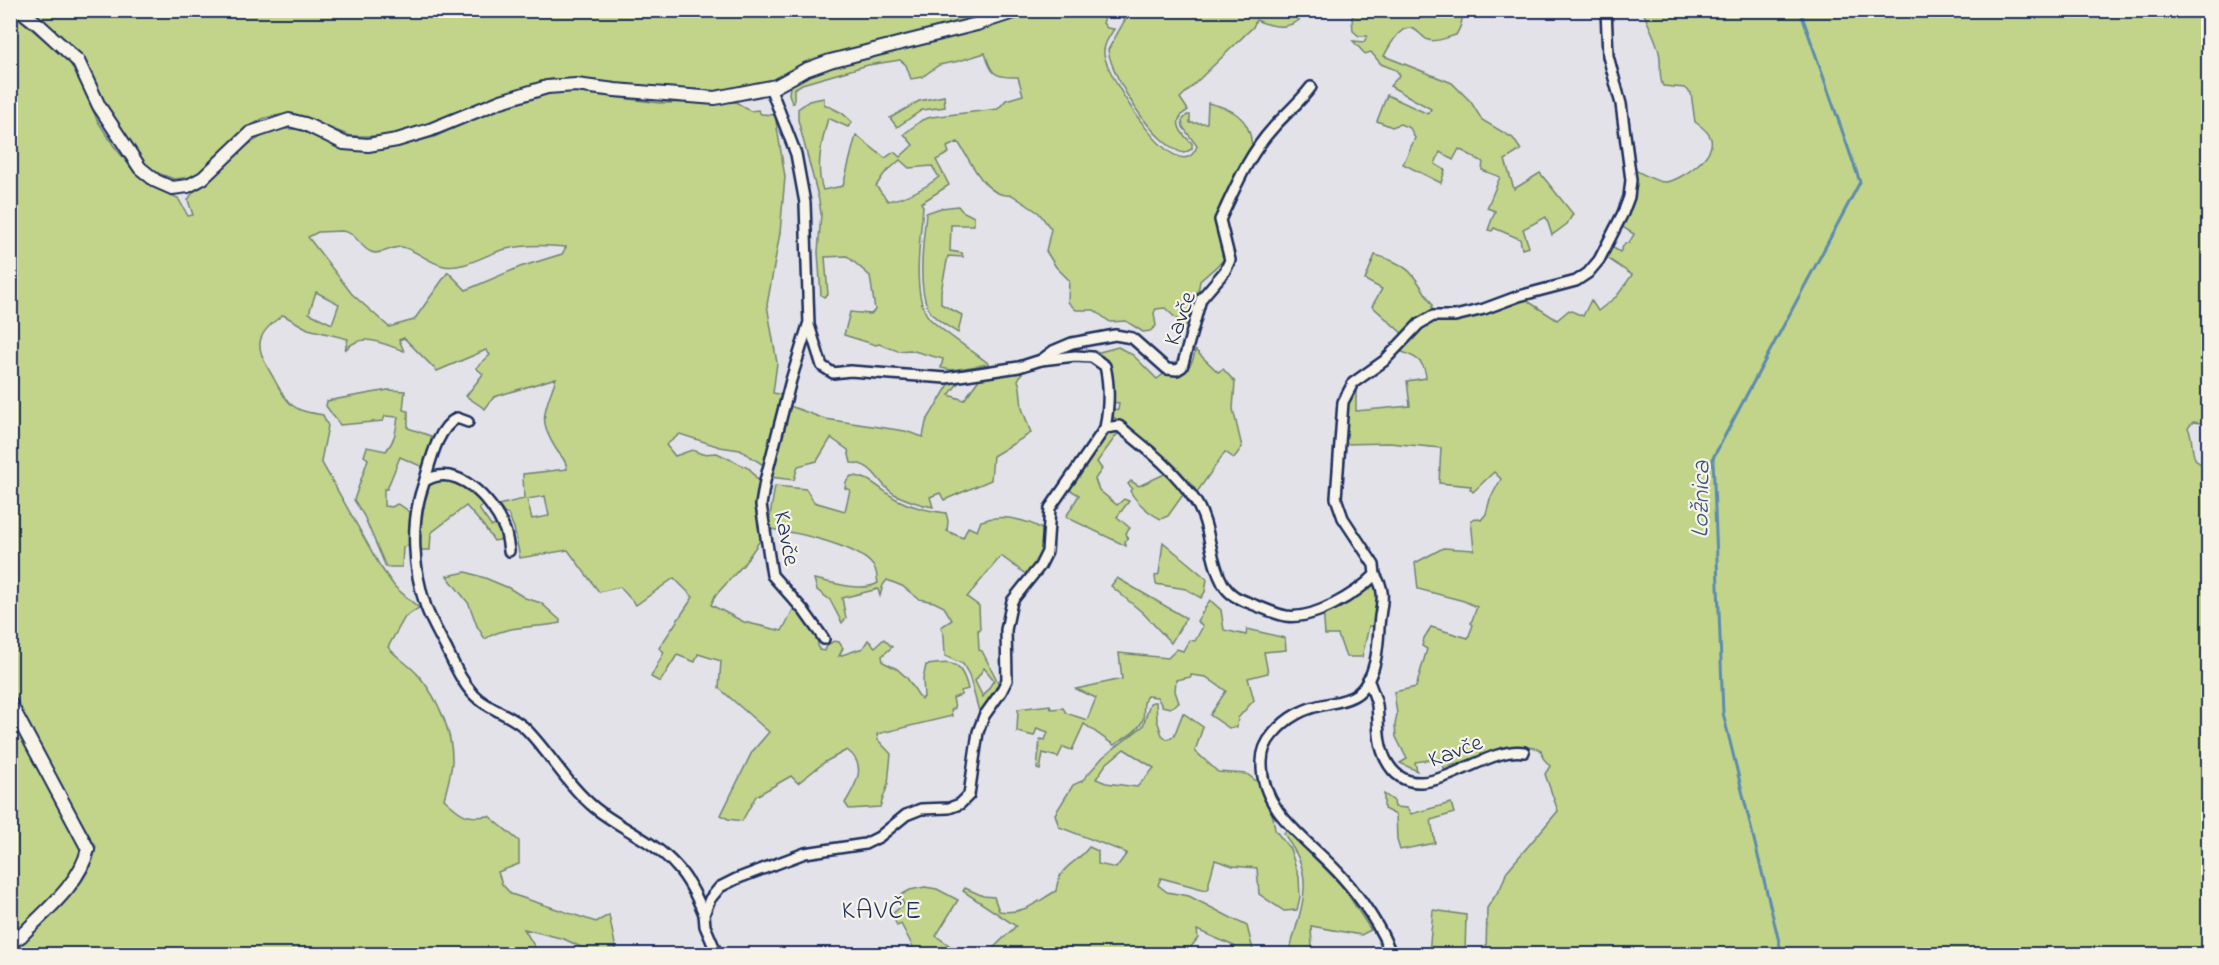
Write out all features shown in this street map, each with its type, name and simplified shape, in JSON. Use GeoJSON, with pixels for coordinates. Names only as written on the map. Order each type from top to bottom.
{"type":"FeatureCollection","features":[{"type":"Feature","properties":{"kind":"street"},"geometry":{"type":"LineString","coordinates":[[20,10],[78,62],[99,106],[140,168],[156,181],[172,188],[188,186],[203,178],[250,134],[289,120],[305,124],[344,143],[368,145],[398,140],[430,130],[501,101],[547,87],[576,85],[715,98],[770,87],[830,61],[977,24],[1020,10]]}},
{"type":"Feature","properties":{"kind":"street"},"geometry":{"type":"LineString","coordinates":[[1391,954],[1376,925],[1343,878],[1283,818],[1262,777],[1265,744],[1279,726],[1302,711],[1358,694],[1368,679],[1377,655],[1383,590],[1375,575],[1374,565],[1342,518],[1336,498],[1343,402],[1353,383],[1384,361],[1419,324],[1433,316],[1455,316],[1484,309],[1518,296],[1576,281],[1588,273],[1599,260],[1623,213],[1629,197],[1631,180],[1621,104],[1608,56],[1606,10]]}},
{"type":"Feature","properties":{"kind":"street","name":"Kavče"},"geometry":{"type":"LineString","coordinates":[[770,87],[796,154],[805,203],[809,325],[822,366],[833,373],[850,371],[946,378],[1018,367],[1041,360],[1075,356],[1092,357],[1105,366],[1108,378],[1109,405],[1105,428]]}},
{"type":"Feature","properties":{"kind":"street","name":"Kavče"},"geometry":{"type":"LineString","coordinates":[[1041,360],[1053,351],[1072,343],[1115,335],[1132,338],[1167,369],[1177,370],[1182,367],[1201,299],[1225,271],[1230,260],[1220,220],[1258,147],[1272,128],[1311,87]]}},
{"type":"Feature","properties":{"kind":"street","name":"Kavče"},"geometry":{"type":"LineString","coordinates":[[809,325],[791,380],[761,505],[772,575],[804,611],[824,639]]}},
{"type":"Feature","properties":{"kind":"street"},"geometry":{"type":"LineString","coordinates":[[468,422],[457,418],[450,422],[434,453],[418,505],[415,527],[418,579],[429,615],[461,678],[475,696],[524,727],[545,748],[579,795],[606,817],[635,834],[676,866],[696,895],[704,914],[705,926],[717,954]]}},
{"type":"Feature","properties":{"kind":"street"},"geometry":{"type":"LineString","coordinates":[[704,914],[710,899],[720,887],[736,879],[805,853],[865,844],[879,837],[906,815],[921,808],[949,808],[960,804],[969,795],[978,732],[984,716],[1001,692],[1006,680],[1005,630],[1012,601],[1040,566],[1047,552],[1050,508],[1105,428],[1119,426],[1168,467],[1194,498],[1203,512],[1208,527],[1212,559],[1223,584],[1232,596],[1287,616],[1306,616],[1324,609],[1353,592],[1375,575]]}},
{"type":"Feature","properties":{"kind":"street"},"geometry":{"type":"LineString","coordinates":[[425,481],[437,475],[447,474],[456,477],[478,492],[487,500],[505,528],[509,551]]}},
{"type":"Feature","properties":{"kind":"street","name":"Kavče"},"geometry":{"type":"LineString","coordinates":[[1368,679],[1376,703],[1380,741],[1385,759],[1395,774],[1420,784],[1491,757],[1515,751],[1524,752]]}},
{"type":"Feature","properties":{"kind":"street"},"geometry":{"type":"LineString","coordinates":[[10,703],[88,849],[85,862],[74,880],[21,936],[10,943]]}},
{"type":"Feature","properties":{"kind":"green space"},"geometry":{"type":"Polygon","coordinates":[[[10,11],[68,60],[83,86],[97,120],[114,146],[134,171],[145,180],[157,189],[178,198],[188,216],[193,215],[188,200],[193,192],[202,187],[249,144],[280,129],[300,129],[343,149],[382,150],[434,137],[504,106],[556,92],[660,103],[736,102],[750,111],[758,110],[761,114],[775,115],[785,177],[780,233],[767,305],[777,363],[773,393],[783,395],[770,451],[766,456],[765,466],[740,450],[720,447],[680,434],[666,445],[675,456],[692,450],[702,454],[717,453],[750,469],[762,486],[759,528],[762,535],[759,542],[744,564],[715,596],[711,605],[744,622],[782,631],[795,606],[816,634],[819,650],[825,651],[827,645],[834,641],[839,642],[843,648],[839,656],[863,648],[868,640],[875,647],[884,639],[892,647],[882,656],[883,662],[897,669],[907,678],[921,699],[924,697],[923,679],[926,665],[943,663],[954,665],[962,673],[968,689],[961,691],[961,695],[953,698],[955,708],[951,710],[952,716],[877,734],[878,740],[891,754],[888,784],[880,807],[849,809],[845,803],[858,775],[857,762],[847,750],[825,762],[798,783],[791,776],[756,796],[742,821],[728,819],[721,815],[752,752],[769,732],[719,688],[721,661],[698,654],[695,662],[677,655],[660,682],[651,677],[664,652],[659,648],[693,597],[674,578],[636,605],[620,587],[599,592],[568,550],[520,558],[514,528],[508,514],[505,514],[498,505],[524,499],[523,474],[567,469],[550,438],[545,421],[546,406],[556,378],[494,397],[485,409],[466,396],[483,374],[476,368],[490,355],[486,350],[437,371],[404,338],[399,340],[404,351],[366,340],[352,344],[345,350],[348,339],[308,329],[283,315],[266,329],[262,336],[260,343],[263,358],[281,392],[289,402],[303,411],[323,415],[328,426],[321,461],[380,566],[395,587],[419,608],[405,617],[388,647],[419,676],[443,716],[452,751],[450,776],[444,799],[464,815],[489,816],[519,841],[519,864],[498,872],[502,884],[511,894],[596,922],[609,915],[617,954],[584,954],[585,949],[564,939],[524,929],[539,954],[11,954],[11,951],[50,918],[75,891],[85,876],[96,847],[47,764],[11,693],[10,152],[13,140],[10,121],[13,102],[10,96],[10,11]],[[342,231],[318,232],[308,237],[352,294],[389,327],[414,320],[448,272],[466,290],[520,267],[562,254],[566,247],[536,245],[514,247],[452,267],[438,264],[402,247],[378,253],[371,252],[351,234],[342,231]],[[316,292],[309,313],[332,324],[339,304],[316,292]],[[545,496],[527,499],[532,519],[549,516],[545,496]]]}},
{"type":"Feature","properties":{"kind":"green space"},"geometry":{"type":"Polygon","coordinates":[[[29,11],[1000,11],[830,55],[791,71],[772,82],[713,93],[551,79],[500,95],[423,127],[401,134],[376,136],[351,136],[292,114],[273,116],[262,119],[243,131],[201,171],[191,177],[174,179],[152,171],[142,161],[113,119],[78,52],[29,11]]]}},
{"type":"Feature","properties":{"kind":"green space"},"geometry":{"type":"Polygon","coordinates":[[[1032,11],[1107,11],[1103,23],[1107,28],[1114,29],[1104,47],[1108,66],[1130,106],[1160,144],[1175,155],[1188,157],[1197,146],[1183,127],[1182,121],[1190,115],[1190,123],[1207,123],[1208,103],[1233,112],[1244,121],[1248,127],[1252,145],[1220,205],[1217,219],[1227,257],[1200,281],[1192,325],[1184,326],[1165,308],[1156,309],[1154,313],[1156,326],[1150,331],[1143,332],[1126,321],[1110,322],[1094,310],[1076,310],[1068,302],[1069,280],[1056,267],[1046,251],[1051,229],[1039,213],[1012,195],[1002,195],[986,185],[958,142],[947,147],[949,153],[936,160],[949,185],[921,203],[923,206],[918,265],[920,296],[930,319],[989,364],[952,370],[941,368],[943,359],[910,350],[898,351],[844,335],[850,312],[871,314],[875,310],[870,276],[847,256],[825,257],[828,295],[824,297],[821,295],[818,252],[821,214],[798,120],[798,109],[809,101],[824,98],[824,104],[842,113],[852,122],[848,127],[828,118],[819,163],[823,190],[843,186],[856,135],[885,158],[894,152],[900,157],[913,145],[904,134],[922,120],[998,109],[1006,100],[1023,95],[1018,77],[1004,77],[995,73],[989,66],[985,53],[939,65],[922,77],[911,79],[906,65],[900,60],[868,65],[802,84],[794,89],[794,103],[789,94],[790,86],[815,71],[980,29],[1032,11]],[[900,160],[884,174],[876,186],[888,201],[915,192],[939,177],[932,166],[909,168],[900,160]]]}},
{"type":"Feature","properties":{"kind":"green space"},"geometry":{"type":"Polygon","coordinates":[[[1130,11],[1308,11],[1291,25],[1271,25],[1256,20],[1253,27],[1180,98],[1188,110],[1180,118],[1179,126],[1192,143],[1192,149],[1184,153],[1160,138],[1148,125],[1126,93],[1111,62],[1108,50],[1130,11]]]}},
{"type":"Feature","properties":{"kind":"green space"},"geometry":{"type":"Polygon","coordinates":[[[1355,11],[1461,11],[1462,23],[1456,35],[1431,41],[1415,30],[1404,29],[1384,56],[1452,83],[1471,102],[1482,120],[1513,138],[1521,150],[1505,160],[1514,189],[1540,173],[1573,214],[1567,224],[1552,235],[1546,217],[1523,229],[1529,247],[1522,249],[1520,239],[1494,228],[1492,231],[1488,230],[1495,211],[1487,208],[1500,177],[1482,170],[1483,162],[1459,149],[1453,160],[1440,152],[1435,164],[1445,170],[1441,183],[1403,164],[1415,138],[1410,128],[1400,124],[1392,127],[1377,121],[1387,95],[1428,114],[1431,109],[1390,86],[1400,75],[1396,70],[1381,64],[1371,52],[1365,54],[1353,41],[1364,42],[1367,36],[1359,36],[1353,31],[1352,18],[1355,11]]]}},
{"type":"Feature","properties":{"kind":"green space"},"geometry":{"type":"Polygon","coordinates":[[[1643,11],[2208,11],[2208,424],[2193,422],[2188,428],[2194,456],[2201,464],[2208,466],[2208,954],[1486,954],[1487,908],[1501,887],[1507,871],[1558,811],[1545,774],[1550,766],[1543,758],[1541,750],[1532,748],[1507,749],[1444,768],[1441,758],[1415,762],[1417,771],[1400,763],[1407,759],[1396,737],[1397,714],[1394,692],[1416,687],[1427,649],[1422,646],[1424,638],[1431,627],[1468,638],[1477,607],[1464,601],[1418,589],[1415,563],[1443,548],[1474,550],[1471,520],[1476,518],[1481,520],[1486,514],[1490,499],[1501,479],[1494,472],[1473,492],[1470,489],[1471,486],[1439,483],[1441,448],[1389,443],[1345,444],[1347,401],[1356,383],[1356,411],[1410,406],[1407,381],[1426,378],[1425,372],[1421,362],[1397,350],[1430,320],[1528,294],[1529,302],[1557,320],[1569,310],[1583,316],[1591,300],[1598,311],[1617,296],[1632,275],[1603,255],[1610,246],[1620,252],[1634,234],[1619,225],[1631,168],[1658,181],[1666,182],[1680,177],[1696,166],[1711,146],[1708,134],[1695,122],[1691,93],[1685,88],[1663,86],[1658,47],[1643,11]]]}},
{"type":"Feature","properties":{"kind":"green space"},"geometry":{"type":"Polygon","coordinates":[[[944,96],[945,107],[922,110],[897,127],[890,118],[919,101],[944,96]]]}},
{"type":"Feature","properties":{"kind":"green space"},"geometry":{"type":"Polygon","coordinates":[[[958,206],[962,211],[974,217],[974,225],[951,225],[950,251],[962,253],[963,257],[948,256],[941,291],[941,304],[962,315],[958,333],[935,317],[927,305],[922,280],[922,265],[926,213],[958,206]]]}},
{"type":"Feature","properties":{"kind":"green space"},"geometry":{"type":"Polygon","coordinates":[[[1375,255],[1396,262],[1410,272],[1432,304],[1432,309],[1404,335],[1372,306],[1382,289],[1365,280],[1375,255]]]}},
{"type":"Feature","properties":{"kind":"green space"},"geometry":{"type":"Polygon","coordinates":[[[1118,347],[1133,355],[1157,379],[1166,372],[1177,376],[1184,371],[1192,362],[1195,350],[1218,372],[1223,369],[1235,382],[1233,409],[1242,447],[1234,458],[1225,452],[1195,495],[1158,452],[1137,433],[1113,417],[1111,408],[1118,410],[1119,403],[1112,402],[1112,392],[1115,390],[1111,371],[1103,356],[1096,353],[1118,347]]]}},
{"type":"Feature","properties":{"kind":"green space"},"geometry":{"type":"Polygon","coordinates":[[[1023,371],[1018,380],[1022,408],[1031,433],[993,456],[991,480],[944,500],[940,493],[930,497],[933,507],[924,505],[896,495],[884,486],[871,470],[851,463],[848,450],[831,438],[817,461],[798,466],[794,480],[770,477],[790,406],[825,419],[905,431],[923,437],[926,422],[951,381],[1023,371]],[[980,378],[958,383],[949,395],[964,400],[980,378]]]}},
{"type":"Feature","properties":{"kind":"green space"},"geometry":{"type":"Polygon","coordinates":[[[388,390],[405,391],[403,410],[408,411],[408,428],[431,436],[425,468],[400,457],[387,489],[384,489],[384,506],[392,507],[397,504],[403,507],[408,511],[412,520],[414,545],[403,547],[402,567],[386,567],[364,516],[354,500],[368,459],[364,456],[367,447],[386,451],[396,431],[398,417],[385,416],[383,421],[340,425],[326,406],[327,401],[388,390]]]}},
{"type":"Feature","properties":{"kind":"green space"},"geometry":{"type":"Polygon","coordinates":[[[1107,429],[1121,429],[1097,462],[1102,469],[1095,479],[1099,490],[1117,505],[1124,499],[1129,501],[1117,517],[1130,528],[1126,533],[1128,539],[1125,541],[1126,546],[1066,517],[1079,495],[1065,487],[1107,429]]]}},
{"type":"Feature","properties":{"kind":"green space"},"geometry":{"type":"Polygon","coordinates":[[[448,472],[486,503],[479,509],[491,526],[505,524],[507,534],[494,541],[466,506],[431,533],[430,550],[419,550],[418,513],[428,478],[448,472]]]}},
{"type":"Feature","properties":{"kind":"green space"},"geometry":{"type":"Polygon","coordinates":[[[1169,472],[1185,492],[1168,516],[1161,519],[1140,503],[1130,491],[1132,488],[1128,484],[1131,481],[1139,486],[1169,472]]]}},
{"type":"Feature","properties":{"kind":"green space"},"geometry":{"type":"Polygon","coordinates":[[[851,476],[857,476],[902,502],[946,513],[947,531],[963,538],[968,527],[977,531],[981,521],[993,518],[1021,520],[1045,532],[1045,545],[1041,555],[1027,575],[1001,556],[967,597],[979,606],[979,650],[982,651],[999,684],[980,715],[969,675],[963,664],[945,656],[941,627],[952,620],[944,607],[919,599],[902,586],[887,580],[880,596],[878,589],[842,598],[846,618],[842,623],[830,600],[817,590],[814,579],[855,587],[871,586],[878,583],[875,569],[857,553],[843,547],[795,533],[770,529],[769,522],[775,486],[806,489],[814,502],[845,511],[850,490],[845,488],[851,476]],[[984,668],[975,681],[983,697],[994,680],[984,668]]]}},
{"type":"Feature","properties":{"kind":"green space"},"geometry":{"type":"Polygon","coordinates":[[[1163,542],[1207,579],[1205,592],[1201,598],[1186,589],[1156,584],[1155,576],[1159,574],[1163,542]]]}},
{"type":"Feature","properties":{"kind":"green space"},"geometry":{"type":"Polygon","coordinates":[[[466,572],[541,603],[560,620],[560,623],[502,631],[485,639],[477,626],[469,604],[447,576],[466,572]]]}},
{"type":"Feature","properties":{"kind":"green space"},"geometry":{"type":"Polygon","coordinates":[[[1117,578],[1186,618],[1171,643],[1143,613],[1111,586],[1117,578]]]}},
{"type":"Feature","properties":{"kind":"green space"},"geometry":{"type":"Polygon","coordinates":[[[1373,582],[1378,585],[1379,593],[1375,626],[1369,626],[1362,657],[1346,657],[1338,635],[1325,635],[1323,608],[1373,582]]]}},
{"type":"Feature","properties":{"kind":"green space"},"geometry":{"type":"Polygon","coordinates":[[[1210,600],[1221,610],[1224,630],[1246,635],[1247,629],[1285,638],[1286,650],[1264,652],[1268,673],[1248,678],[1254,700],[1238,718],[1237,727],[1229,728],[1210,715],[1226,691],[1206,677],[1191,675],[1191,677],[1176,680],[1175,691],[1179,703],[1170,708],[1162,706],[1157,697],[1147,696],[1144,701],[1144,716],[1141,723],[1131,734],[1114,745],[1084,724],[1072,750],[1063,747],[1058,757],[1043,753],[1040,770],[1037,769],[1040,739],[1045,740],[1048,732],[1037,728],[1034,736],[1017,732],[1018,709],[1050,705],[1051,709],[1063,708],[1066,713],[1087,720],[1096,698],[1076,689],[1122,679],[1119,653],[1168,658],[1177,649],[1183,651],[1189,640],[1195,641],[1203,626],[1197,621],[1210,600]]]}},
{"type":"Feature","properties":{"kind":"green space"},"geometry":{"type":"Polygon","coordinates":[[[1156,702],[1157,720],[1162,735],[1167,739],[1174,736],[1183,713],[1203,727],[1195,751],[1218,772],[1247,774],[1261,785],[1273,817],[1275,830],[1290,849],[1299,877],[1300,897],[1297,910],[1284,911],[1259,894],[1257,868],[1233,866],[1215,860],[1209,888],[1206,890],[1161,878],[1158,885],[1167,892],[1189,896],[1247,926],[1254,954],[1232,954],[1234,946],[1197,930],[1198,938],[1187,952],[1174,954],[987,954],[1016,926],[963,891],[965,888],[983,896],[994,897],[999,911],[1016,911],[1029,907],[1056,891],[1064,870],[1089,847],[1098,851],[1098,864],[1116,868],[1127,853],[1059,827],[1055,814],[1073,785],[1082,781],[1103,757],[1143,726],[1150,703],[1156,702]],[[1124,749],[1106,764],[1096,779],[1106,783],[1137,787],[1154,768],[1124,749]]]}},
{"type":"Feature","properties":{"kind":"green space"},"geometry":{"type":"Polygon","coordinates":[[[10,713],[84,850],[70,878],[19,931],[10,937],[10,713]]]}},
{"type":"Feature","properties":{"kind":"green space"},"geometry":{"type":"Polygon","coordinates":[[[1384,794],[1394,801],[1395,807],[1407,808],[1411,814],[1451,803],[1454,813],[1431,820],[1435,843],[1400,850],[1397,840],[1396,815],[1384,809],[1384,794]]]}},
{"type":"Feature","properties":{"kind":"green space"},"geometry":{"type":"Polygon","coordinates":[[[1287,830],[1343,887],[1371,930],[1361,935],[1311,926],[1312,948],[1334,954],[1289,954],[1301,908],[1304,885],[1297,854],[1284,833],[1287,830]]]}},
{"type":"Feature","properties":{"kind":"green space"},"geometry":{"type":"Polygon","coordinates":[[[925,887],[937,889],[958,900],[936,936],[962,954],[911,954],[910,950],[913,947],[901,924],[897,926],[892,914],[904,904],[899,896],[910,890],[925,887]]]}},
{"type":"Feature","properties":{"kind":"green space"},"geometry":{"type":"Polygon","coordinates":[[[1433,910],[1466,915],[1465,954],[1429,954],[1433,910]]]}},
{"type":"Feature","properties":{"kind":"waterway","name":"Ložnica"},"geometry":{"type":"LineString","coordinates":[[1782,954],[1723,713],[1713,458],[1860,182],[1800,10]]}},
{"type":"Feature","properties":{"kind":"district","name":"KAVČE"},"geometry":{"type":"Point","coordinates":[882,909]}}]}
